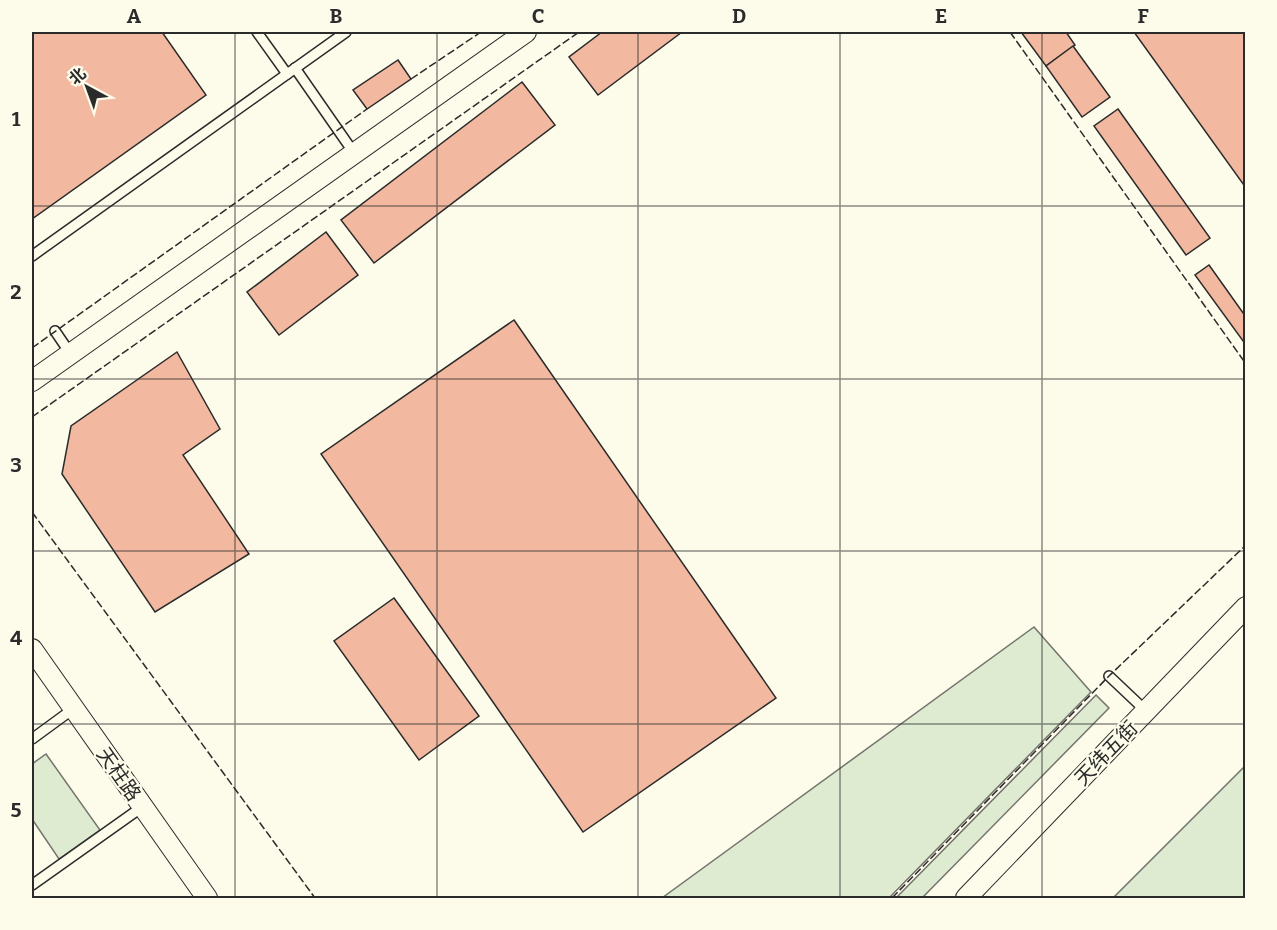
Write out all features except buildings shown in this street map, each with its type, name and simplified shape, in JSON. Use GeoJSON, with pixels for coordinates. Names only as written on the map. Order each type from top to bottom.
{"type":"FeatureCollection","features":[{"type":"Feature","properties":{"kind":"street"},"geometry":{"type":"LineString","coordinates":[[32,381],[526,32]]}},
{"type":"Feature","properties":{"kind":"street","name":"天纬五街"},"geometry":{"type":"LineString","coordinates":[[966,898],[1245,607]]}},
{"type":"Feature","properties":{"kind":"street","name":"天柱路"},"geometry":{"type":"LineString","coordinates":[[32,649],[207,898]]}},
{"type":"Feature","properties":{"kind":"lane"},"geometry":{"type":"LineString","coordinates":[[257,32],[291,71],[354,153]]}},
{"type":"Feature","properties":{"kind":"lane"},"geometry":{"type":"LineString","coordinates":[[32,256],[346,32]]}},
{"type":"Feature","properties":{"kind":"lane"},"geometry":{"type":"LineString","coordinates":[[55,331],[70,353]]}},
{"type":"Feature","properties":{"kind":"lane"},"geometry":{"type":"LineString","coordinates":[[1109,676],[1146,711]]}},
{"type":"Feature","properties":{"kind":"lane"},"geometry":{"type":"LineString","coordinates":[[32,739],[74,709]]}},
{"type":"Feature","properties":{"kind":"lane"},"geometry":{"type":"LineString","coordinates":[[32,885],[142,807]]}},
{"type":"Feature","properties":{"kind":"green space"},"geometry":{"type":"Polygon","coordinates":[[[1034,627],[1091,692],[889,898],[662,898],[1034,627]]]}},
{"type":"Feature","properties":{"kind":"green space"},"geometry":{"type":"Polygon","coordinates":[[[1096,695],[1109,708],[922,898],[896,898],[1096,695]]]}},
{"type":"Feature","properties":{"kind":"green space"},"geometry":{"type":"Polygon","coordinates":[[[46,754],[100,830],[59,859],[32,819],[32,764],[46,754]]]}},
{"type":"Feature","properties":{"kind":"green space"},"geometry":{"type":"Polygon","coordinates":[[[1245,766],[1245,898],[1113,898],[1245,766]]]}},
{"type":"Feature","properties":{"kind":"fence"},"geometry":{"type":"LineString","coordinates":[[411,79],[481,32]]}},
{"type":"Feature","properties":{"kind":"fence"},"geometry":{"type":"LineString","coordinates":[[32,417],[579,32]]}},
{"type":"Feature","properties":{"kind":"fence"},"geometry":{"type":"LineString","coordinates":[[1010,32],[1246,364]]}},
{"type":"Feature","properties":{"kind":"fence"},"geometry":{"type":"LineString","coordinates":[[32,348],[367,109]]}},
{"type":"Feature","properties":{"kind":"fence"},"geometry":{"type":"LineString","coordinates":[[32,512],[315,898]]}},
{"type":"Feature","properties":{"kind":"fence"},"geometry":{"type":"LineString","coordinates":[[892,898],[1109,676],[1246,545]]}}]}
